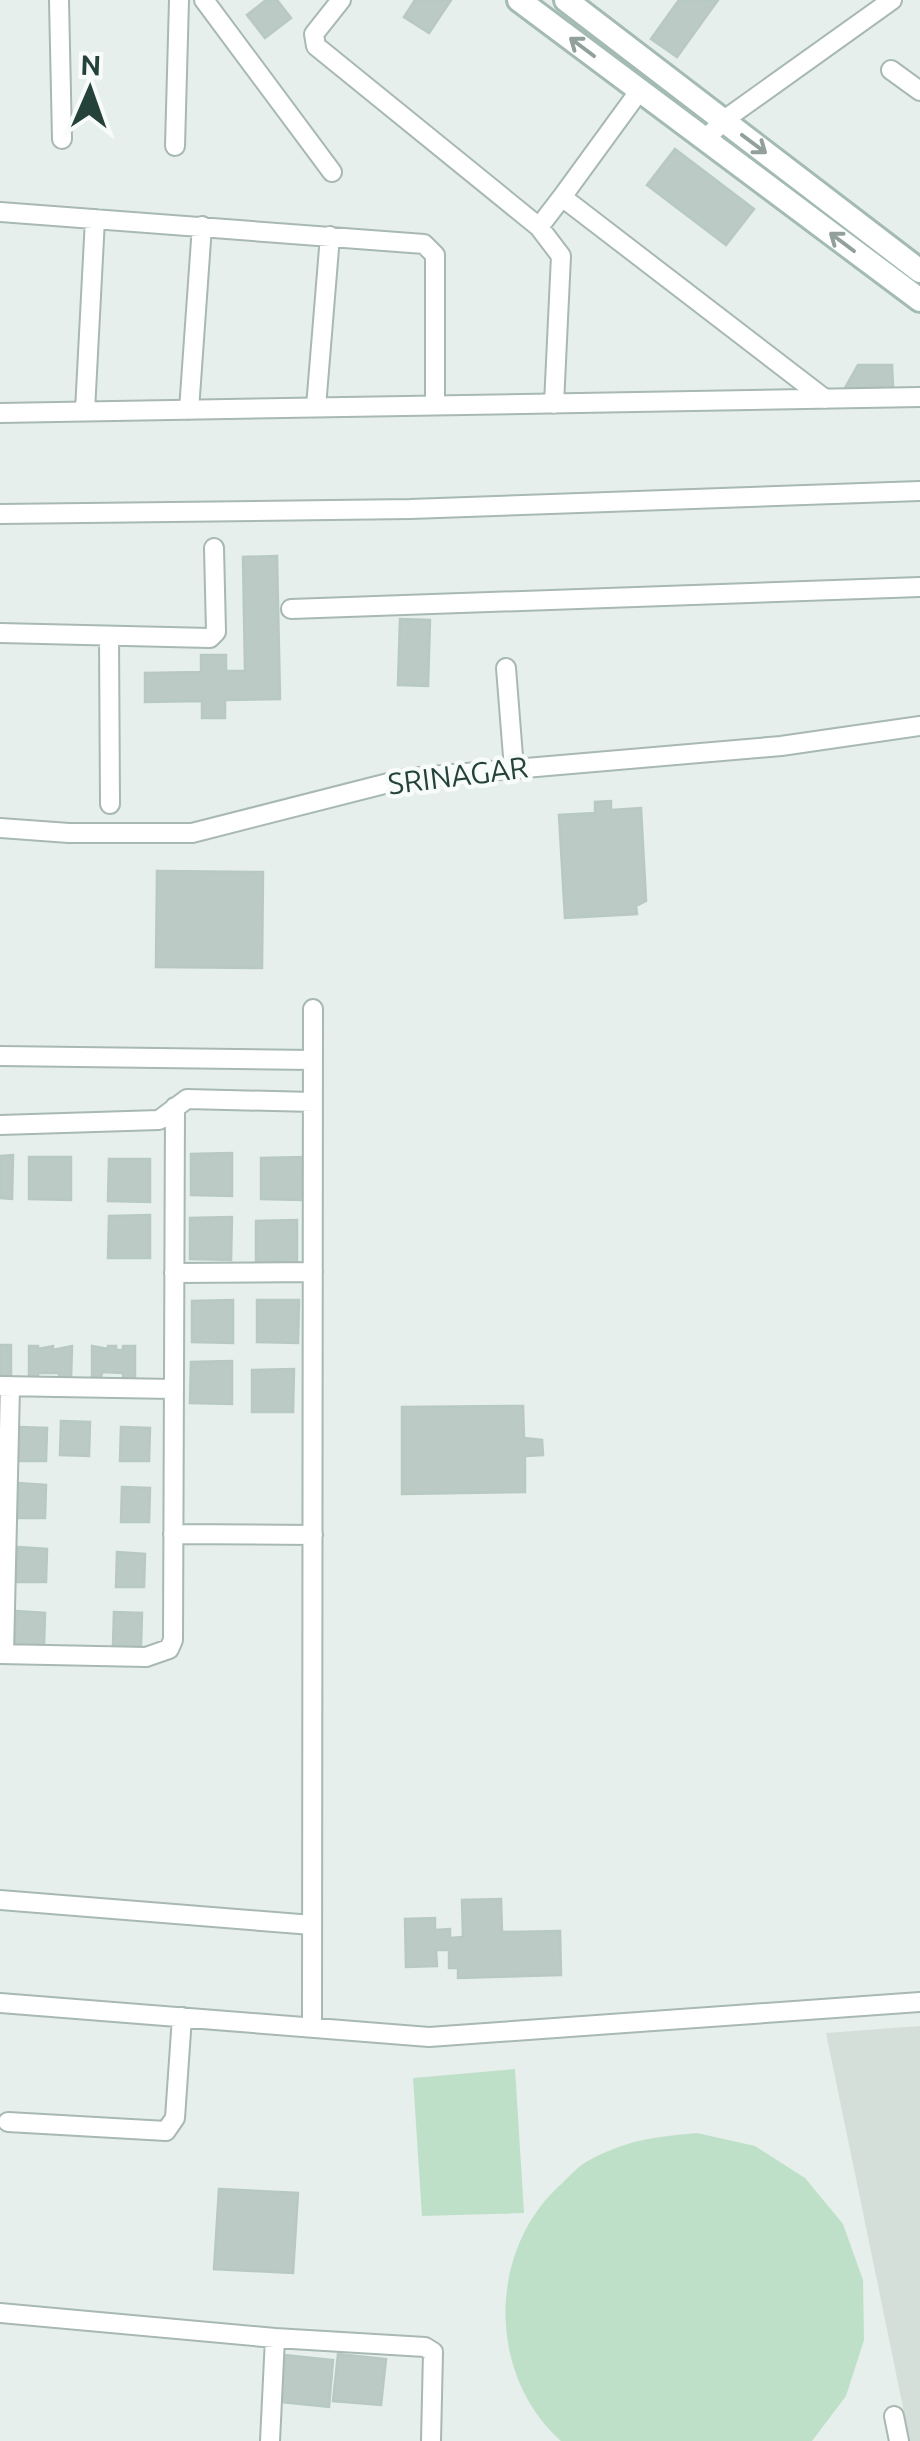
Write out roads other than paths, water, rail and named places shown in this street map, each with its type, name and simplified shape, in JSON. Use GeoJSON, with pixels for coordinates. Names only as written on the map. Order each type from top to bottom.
{"type":"FeatureCollection","features":[{"type":"Feature","properties":{"kind":"main road"},"geometry":{"type":"LineString","coordinates":[[520,0],[920,300]]}},
{"type":"Feature","properties":{"kind":"main road"},"geometry":{"type":"LineString","coordinates":[[566,0],[920,271]]}},
{"type":"Feature","properties":{"kind":"street"},"geometry":{"type":"LineString","coordinates":[[59,0],[62,139]]}},
{"type":"Feature","properties":{"kind":"street"},"geometry":{"type":"LineString","coordinates":[[175,146],[179,0]]}},
{"type":"Feature","properties":{"kind":"street"},"geometry":{"type":"LineString","coordinates":[[204,0],[332,172]]}},
{"type":"Feature","properties":{"kind":"street"},"geometry":{"type":"LineString","coordinates":[[341,0],[314,34],[316,46],[540,226],[561,256],[554,404]]}},
{"type":"Feature","properties":{"kind":"street"},"geometry":{"type":"LineString","coordinates":[[706,140],[724,120],[892,0]]}},
{"type":"Feature","properties":{"kind":"street"},"geometry":{"type":"LineString","coordinates":[[891,70],[920,91]]}},
{"type":"Feature","properties":{"kind":"street"},"geometry":{"type":"LineString","coordinates":[[540,226],[640,90]]}},
{"type":"Feature","properties":{"kind":"street"},"geometry":{"type":"LineString","coordinates":[[562,197],[825,398]]}},
{"type":"Feature","properties":{"kind":"street"},"geometry":{"type":"LineString","coordinates":[[0,212],[424,244],[434,256],[434,406]]}},
{"type":"Feature","properties":{"kind":"street"},"geometry":{"type":"LineString","coordinates":[[85,411],[95,219]]}},
{"type":"Feature","properties":{"kind":"street"},"geometry":{"type":"LineString","coordinates":[[189,410],[202,226]]}},
{"type":"Feature","properties":{"kind":"street"},"geometry":{"type":"LineString","coordinates":[[316,408],[330,236]]}},
{"type":"Feature","properties":{"kind":"street"},"geometry":{"type":"LineString","coordinates":[[0,413],[920,397]]}},
{"type":"Feature","properties":{"kind":"street"},"geometry":{"type":"LineString","coordinates":[[0,514],[410,509],[920,491]]}},
{"type":"Feature","properties":{"kind":"street"},"geometry":{"type":"LineString","coordinates":[[0,633],[214,636],[214,548]]}},
{"type":"Feature","properties":{"kind":"street"},"geometry":{"type":"LineString","coordinates":[[292,609],[920,587]]}},
{"type":"Feature","properties":{"kind":"street"},"geometry":{"type":"LineString","coordinates":[[109,636],[110,804]]}},
{"type":"Feature","properties":{"kind":"street"},"geometry":{"type":"LineString","coordinates":[[506,668],[514,769]]}},
{"type":"Feature","properties":{"kind":"street","name":"SRINAGAR"},"geometry":{"type":"LineString","coordinates":[[0,828],[70,833],[192,833],[408,778],[782,746],[920,726]]}},
{"type":"Feature","properties":{"kind":"street"},"geometry":{"type":"LineString","coordinates":[[312,2027],[313,1009]]}},
{"type":"Feature","properties":{"kind":"street"},"geometry":{"type":"LineString","coordinates":[[0,1056],[313,1060]]}},
{"type":"Feature","properties":{"kind":"street"},"geometry":{"type":"LineString","coordinates":[[0,1124],[159,1120],[187,1100],[313,1102]]}},
{"type":"Feature","properties":{"kind":"street"},"geometry":{"type":"LineString","coordinates":[[174,1389],[5,1386],[2,1654],[146,1657],[169,1650],[173,1640],[176,1107]]}},
{"type":"Feature","properties":{"kind":"street"},"geometry":{"type":"LineString","coordinates":[[174,1272],[313,1272]]}},
{"type":"Feature","properties":{"kind":"street"},"geometry":{"type":"LineString","coordinates":[[173,1534],[313,1535]]}},
{"type":"Feature","properties":{"kind":"street"},"geometry":{"type":"LineString","coordinates":[[0,1900],[312,1925]]}},
{"type":"Feature","properties":{"kind":"street"},"geometry":{"type":"LineString","coordinates":[[0,2003],[429,2037],[920,2002]]}},
{"type":"Feature","properties":{"kind":"street"},"geometry":{"type":"LineString","coordinates":[[8,2122],[166,2131],[175,2118],[182,2017]]}},
{"type":"Feature","properties":{"kind":"street"},"geometry":{"type":"LineString","coordinates":[[0,2313],[425,2347],[434,2352],[431,2441]]}},
{"type":"Feature","properties":{"kind":"street"},"geometry":{"type":"LineString","coordinates":[[270,2441],[275,2338]]}},
{"type":"Feature","properties":{"kind":"street"},"geometry":{"type":"LineString","coordinates":[[894,2416],[900,2441]]}}]}
